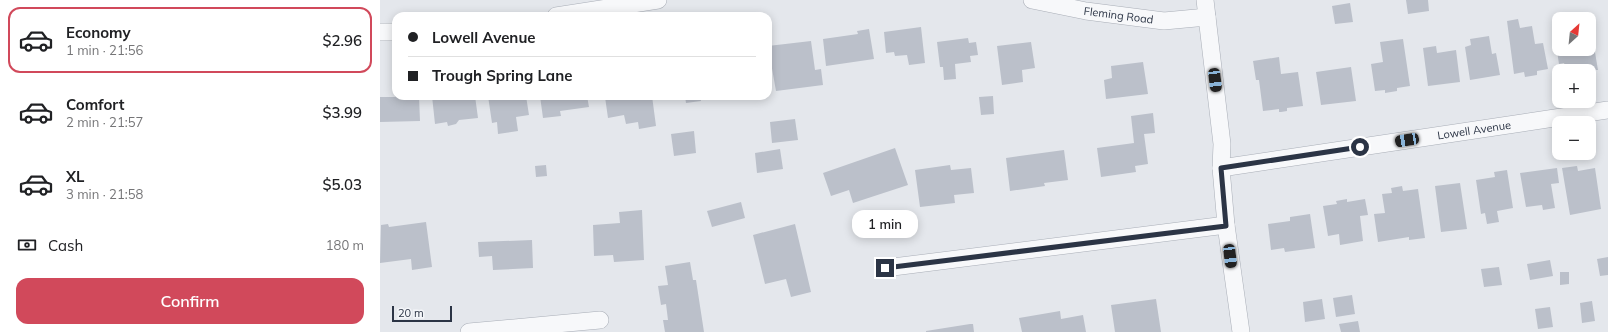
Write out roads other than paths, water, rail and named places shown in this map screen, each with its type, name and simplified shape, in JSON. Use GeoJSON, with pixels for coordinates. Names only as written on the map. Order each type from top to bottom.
{"type":"FeatureCollection","features":[{"type":"Feature","properties":{"kind":"street"},"geometry":{"type":"LineString","coordinates":[[582,12],[658,0]]}},
{"type":"Feature","properties":{"kind":"street","name":"Fleming Road"},"geometry":{"type":"LineString","coordinates":[[1032,0],[1086,11],[1164,21],[1207,17]]}},
{"type":"Feature","properties":{"kind":"street"},"geometry":{"type":"LineString","coordinates":[[1205,0],[1222,144],[1221,168],[1226,226],[1240,332]]}},
{"type":"Feature","properties":{"kind":"street"},"geometry":{"type":"LineString","coordinates":[[380,32],[392,32]]}},
{"type":"Feature","properties":{"kind":"street","name":"Lowell Avenue"},"geometry":{"type":"LineString","coordinates":[[1221,168],[1608,110]]}},
{"type":"Feature","properties":{"kind":"street"},"geometry":{"type":"LineString","coordinates":[[885,268],[1226,226]]}},
{"type":"Feature","properties":{"kind":"street"},"geometry":{"type":"LineString","coordinates":[[469,332],[600,320]]}}]}
